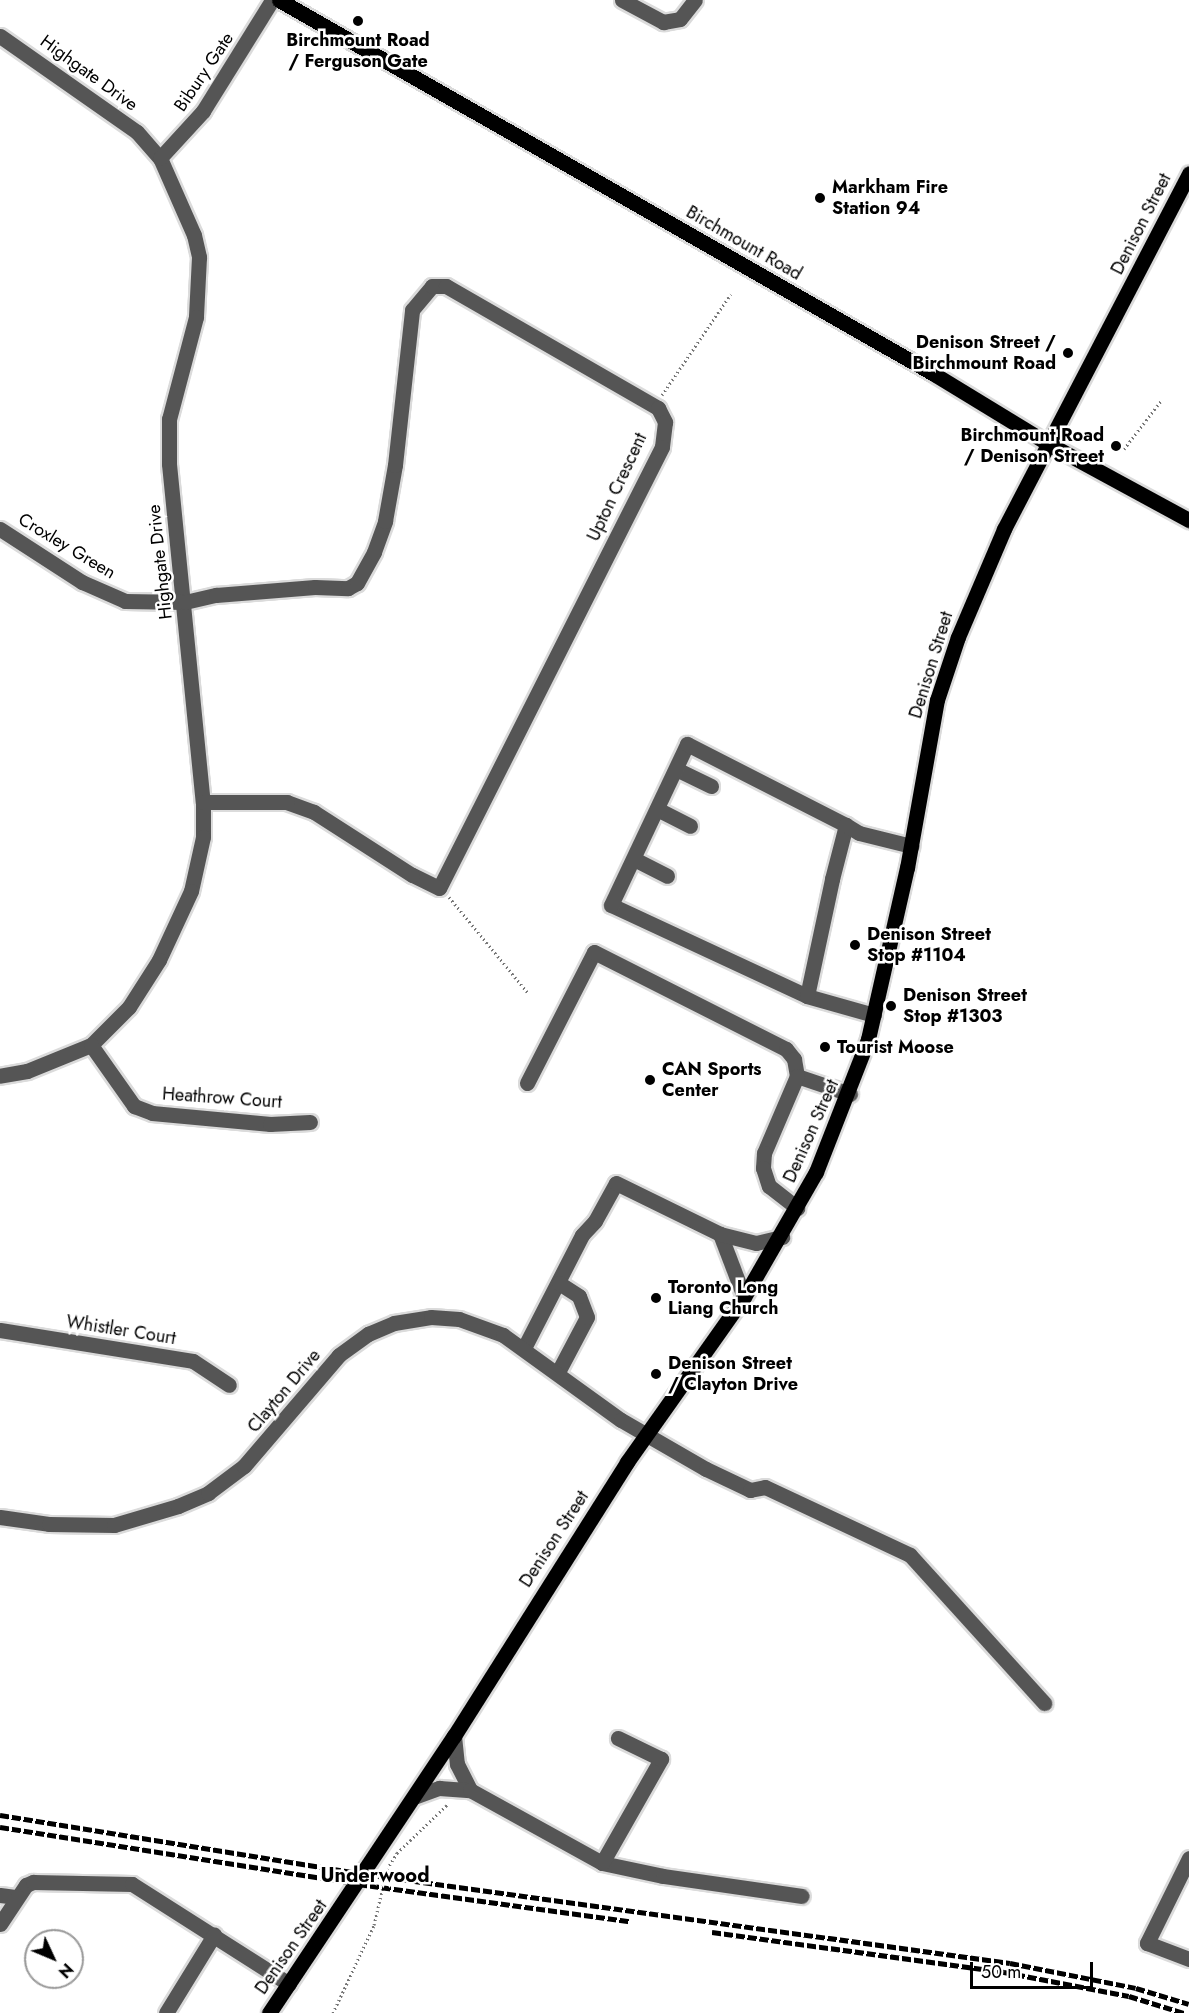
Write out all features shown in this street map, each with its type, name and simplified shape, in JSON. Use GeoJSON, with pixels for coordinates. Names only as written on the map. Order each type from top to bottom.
{"type":"FeatureCollection","features":[{"type":"Feature","properties":{"kind":"main road","name":"Birchmount Road"},"geometry":{"type":"LineString","coordinates":[[279,0],[925,369],[1047,443],[1189,520]]}},
{"type":"Feature","properties":{"kind":"main road","name":"Denison Street"},"geometry":{"type":"LineString","coordinates":[[269,2013],[454,1736],[647,1433],[744,1297],[782,1237],[797,1208],[850,1094],[874,1015],[911,846],[937,699],[979,581],[1047,443],[1189,173]]}},
{"type":"Feature","properties":{"kind":"street","name":"Bibury Gate"},"geometry":{"type":"LineString","coordinates":[[160,158],[203,111],[272,0]]}},
{"type":"Feature","properties":{"kind":"street"},"geometry":{"type":"LineString","coordinates":[[621,0],[663,22],[680,19],[695,0]]}},
{"type":"Feature","properties":{"kind":"street","name":"Highgate Drive"},"geometry":{"type":"LineString","coordinates":[[0,36],[137,132],[160,158],[179,195],[199,258],[196,316],[170,419],[169,464],[203,802],[200,861],[191,891],[159,960],[129,1007],[91,1045],[27,1071],[0,1076]]}},
{"type":"Feature","properties":{"kind":"street"},"geometry":{"type":"LineString","coordinates":[[184,602],[216,595],[315,586],[336,590],[357,583],[374,552],[385,520],[396,465],[412,310],[432,286],[446,286],[655,407]]}},
{"type":"Feature","properties":{"kind":"street","name":"Upton Crescent"},"geometry":{"type":"LineString","coordinates":[[439,888],[662,447],[665,422],[655,407]]}},
{"type":"Feature","properties":{"kind":"street","name":"Croxley Green"},"geometry":{"type":"LineString","coordinates":[[0,529],[82,582],[125,602],[184,602]]}},
{"type":"Feature","properties":{"kind":"street"},"geometry":{"type":"LineString","coordinates":[[874,1015],[807,996],[611,905],[687,744],[859,833],[911,846]]}},
{"type":"Feature","properties":{"kind":"street"},"geometry":{"type":"LineString","coordinates":[[676,769],[711,786]]}},
{"type":"Feature","properties":{"kind":"street"},"geometry":{"type":"LineString","coordinates":[[203,802],[287,802],[314,813],[412,875],[439,888]]}},
{"type":"Feature","properties":{"kind":"street"},"geometry":{"type":"LineString","coordinates":[[657,810],[690,826]]}},
{"type":"Feature","properties":{"kind":"street"},"geometry":{"type":"LineString","coordinates":[[807,996],[846,825]]}},
{"type":"Feature","properties":{"kind":"street"},"geometry":{"type":"LineString","coordinates":[[634,859],[667,876]]}},
{"type":"Feature","properties":{"kind":"street"},"geometry":{"type":"LineString","coordinates":[[527,1083],[594,952],[786,1048],[794,1059],[797,1077],[764,1153],[763,1168],[769,1186],[797,1208]]}},
{"type":"Feature","properties":{"kind":"street","name":"Heathrow Court"},"geometry":{"type":"LineString","coordinates":[[91,1045],[134,1106],[152,1113],[270,1124],[310,1122]]}},
{"type":"Feature","properties":{"kind":"street"},"geometry":{"type":"LineString","coordinates":[[797,1077],[850,1094]]}},
{"type":"Feature","properties":{"kind":"street"},"geometry":{"type":"LineString","coordinates":[[524,1348],[582,1235],[595,1221],[616,1183],[720,1234],[756,1243],[782,1237]]}},
{"type":"Feature","properties":{"kind":"street"},"geometry":{"type":"LineString","coordinates":[[720,1234],[737,1269],[744,1297]]}},
{"type":"Feature","properties":{"kind":"street"},"geometry":{"type":"LineString","coordinates":[[558,1372],[587,1317],[579,1296],[559,1283]]}},
{"type":"Feature","properties":{"kind":"street","name":"Clayton Drive"},"geometry":{"type":"LineString","coordinates":[[0,1517],[69,1526],[114,1525],[208,1493],[244,1466],[276,1433],[339,1355],[368,1334],[394,1323],[431,1317],[459,1319],[481,1324],[524,1348],[621,1420],[750,1490],[765,1487],[909,1555],[1044,1703]]}},
{"type":"Feature","properties":{"kind":"street","name":"Whistler Court"},"geometry":{"type":"LineString","coordinates":[[0,1330],[193,1361],[230,1385]]}},
{"type":"Feature","properties":{"kind":"street"},"geometry":{"type":"LineString","coordinates":[[454,1736],[457,1764],[464,1790]]}},
{"type":"Feature","properties":{"kind":"street"},"geometry":{"type":"LineString","coordinates":[[602,1863],[661,1759],[618,1738]]}},
{"type":"Feature","properties":{"kind":"street"},"geometry":{"type":"LineString","coordinates":[[414,1797],[439,1788],[464,1790],[602,1863],[663,1876],[802,1896]]}},
{"type":"Feature","properties":{"kind":"street"},"geometry":{"type":"LineString","coordinates":[[1189,1858],[1147,1943],[1189,1959]]}},
{"type":"Feature","properties":{"kind":"street"},"geometry":{"type":"LineString","coordinates":[[0,1924],[17,1897],[33,1882],[132,1884],[289,1984]]}},
{"type":"Feature","properties":{"kind":"street"},"geometry":{"type":"LineString","coordinates":[[0,1895],[17,1897]]}},
{"type":"Feature","properties":{"kind":"street"},"geometry":{"type":"LineString","coordinates":[[166,2013],[214,1935]]}},
{"type":"Feature","properties":{"kind":"path"},"geometry":{"type":"LineString","coordinates":[[655,407],[731,294]]}},
{"type":"Feature","properties":{"kind":"path"},"geometry":{"type":"LineString","coordinates":[[1124,449],[1161,401]]}},
{"type":"Feature","properties":{"kind":"path"},"geometry":{"type":"LineString","coordinates":[[439,888],[528,993]]}},
{"type":"Feature","properties":{"kind":"path"},"geometry":{"type":"LineString","coordinates":[[333,2013],[374,1925],[387,1869],[397,1853],[464,1790]]}},
{"type":"Feature","properties":{"kind":"railway"},"geometry":{"type":"LineString","coordinates":[[0,1815],[364,1874],[1010,1963],[1136,1988],[1189,2004]]}},
{"type":"Feature","properties":{"kind":"railway"},"geometry":{"type":"LineString","coordinates":[[0,1827],[358,1884],[629,1921]]}},
{"type":"Feature","properties":{"kind":"railway"},"geometry":{"type":"LineString","coordinates":[[712,1932],[1004,1972],[1129,1996],[1184,2013]]}},
{"type":"Feature","properties":{"kind":"place","name":"Birchmount Road / Ferguson Gate"},"geometry":{"type":"Point","coordinates":[358,21]}},
{"type":"Feature","properties":{"kind":"place","name":"Markham Fire Station 94"},"geometry":{"type":"Point","coordinates":[820,198]}},
{"type":"Feature","properties":{"kind":"place","name":"Denison Street / Birchmount Road"},"geometry":{"type":"Point","coordinates":[1068,353]}},
{"type":"Feature","properties":{"kind":"place","name":"Birchmount Road / Denison Street"},"geometry":{"type":"Point","coordinates":[1116,446]}},
{"type":"Feature","properties":{"kind":"place","name":"Denison Street Stop #1104"},"geometry":{"type":"Point","coordinates":[855,945]}},
{"type":"Feature","properties":{"kind":"place","name":"Denison Street Stop #1303"},"geometry":{"type":"Point","coordinates":[891,1006]}},
{"type":"Feature","properties":{"kind":"place","name":"Tourist Moose"},"geometry":{"type":"Point","coordinates":[825,1047]}},
{"type":"Feature","properties":{"kind":"place","name":"CAN Sports Center"},"geometry":{"type":"Point","coordinates":[650,1080]}},
{"type":"Feature","properties":{"kind":"place","name":"Toronto Long Liang Church"},"geometry":{"type":"Point","coordinates":[656,1298]}},
{"type":"Feature","properties":{"kind":"place","name":"Denison Street / Clayton Drive"},"geometry":{"type":"Point","coordinates":[656,1374]}},
{"type":"Feature","properties":{"kind":"district","name":"Underwood"},"geometry":{"type":"Point","coordinates":[375,1875]}}]}
